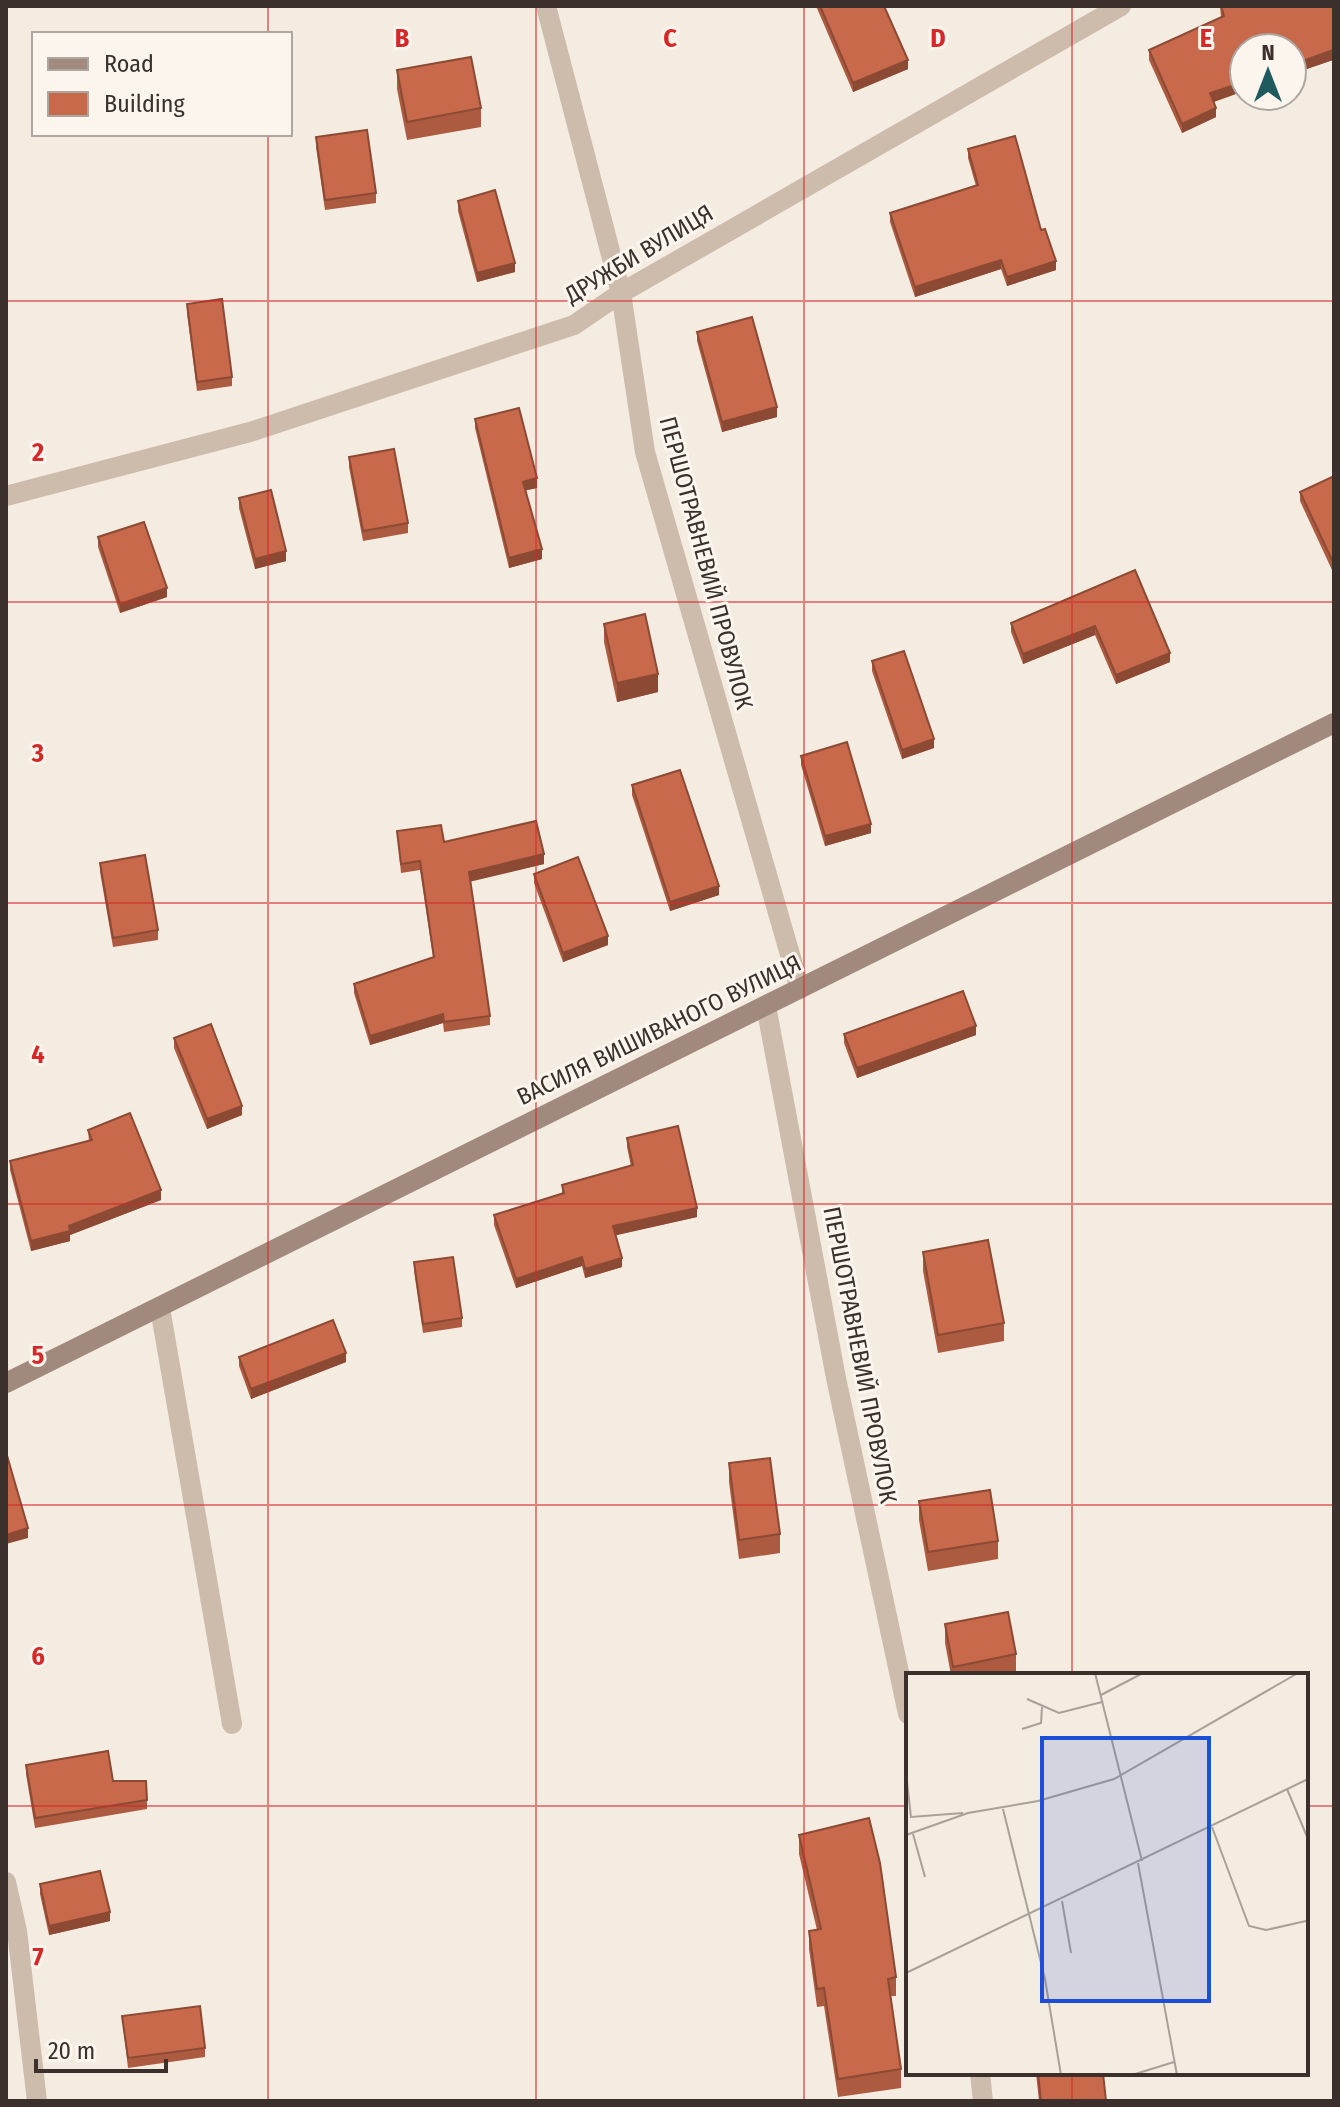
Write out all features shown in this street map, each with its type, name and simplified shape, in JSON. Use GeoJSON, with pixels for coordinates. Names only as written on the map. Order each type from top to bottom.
{"type":"FeatureCollection","features":[{"type":"Feature","properties":{"kind":"street","name":"ПЕРШОТРАВНЕВИЙ ПРОВУЛОК"},"geometry":{"type":"LineString","coordinates":[[546,6],[621,293],[645,452],[800,989]]}},
{"type":"Feature","properties":{"kind":"street","name":"ДРУЖБИ ВУЛИЦЯ"},"geometry":{"type":"LineString","coordinates":[[6,496],[250,432],[574,325],[621,293],[1121,6]]}},
{"type":"Feature","properties":{"kind":"street","name":"ВАСИЛЯ ВИШИВАНОГО ВУЛИЦЯ"},"geometry":{"type":"LineString","coordinates":[[6,1383],[1334,723]]}},
{"type":"Feature","properties":{"kind":"street","name":"ПЕРШОТРАВНЕВИЙ ПРОВУЛОК"},"geometry":{"type":"LineString","coordinates":[[766,1006],[836,1378],[906,1705]]}},
{"type":"Feature","properties":{"kind":"street"},"geometry":{"type":"LineString","coordinates":[[160,1308],[232,1724]]}},
{"type":"Feature","properties":{"kind":"street"},"geometry":{"type":"LineString","coordinates":[[6,1882],[17,1931],[37,2101]]}},
{"type":"Feature","properties":{"kind":"street"},"geometry":{"type":"LineString","coordinates":[[980,2075],[983,2101]]}},
{"type":"Feature","properties":{"kind":"building"},"geometry":{"type":"Polygon","coordinates":[[[820,6],[884,6],[908,60],[853,83],[820,6]]]}},
{"type":"Feature","properties":{"kind":"building"},"geometry":{"type":"Polygon","coordinates":[[[1221,6],[1334,6],[1334,52],[1308,59],[1308,32],[1228,32],[1228,87],[1210,93],[1216,108],[1182,124],[1149,50],[1224,16],[1221,6]]]}},
{"type":"Feature","properties":{"kind":"building"},"geometry":{"type":"Polygon","coordinates":[[[471,57],[481,108],[407,122],[397,70],[471,57]]]}},
{"type":"Feature","properties":{"kind":"building"},"geometry":{"type":"Polygon","coordinates":[[[367,130],[376,193],[325,200],[316,137],[367,130]]]}},
{"type":"Feature","properties":{"kind":"building"},"geometry":{"type":"Polygon","coordinates":[[[1015,136],[1041,230],[1045,229],[1056,261],[1007,277],[1001,260],[915,287],[890,213],[978,185],[968,149],[1015,136]]]}},
{"type":"Feature","properties":{"kind":"building"},"geometry":{"type":"Polygon","coordinates":[[[495,190],[515,263],[477,273],[458,201],[495,190]]]}},
{"type":"Feature","properties":{"kind":"building"},"geometry":{"type":"Polygon","coordinates":[[[222,299],[232,377],[197,382],[187,304],[222,299]]]}},
{"type":"Feature","properties":{"kind":"building"},"geometry":{"type":"Polygon","coordinates":[[[752,317],[777,407],[722,422],[697,332],[752,317]]]}},
{"type":"Feature","properties":{"kind":"building"},"geometry":{"type":"Polygon","coordinates":[[[519,408],[537,478],[523,482],[542,549],[509,558],[475,419],[519,408]]]}},
{"type":"Feature","properties":{"kind":"building"},"geometry":{"type":"Polygon","coordinates":[[[394,449],[408,523],[363,531],[349,457],[394,449]]]}},
{"type":"Feature","properties":{"kind":"building"},"geometry":{"type":"Polygon","coordinates":[[[1334,476],[1334,559],[1332,560],[1300,492],[1334,476]]]}},
{"type":"Feature","properties":{"kind":"building"},"geometry":{"type":"Polygon","coordinates":[[[271,490],[286,551],[255,559],[239,498],[271,490]]]}},
{"type":"Feature","properties":{"kind":"building"},"geometry":{"type":"Polygon","coordinates":[[[144,522],[167,588],[120,604],[98,537],[144,522]]]}},
{"type":"Feature","properties":{"kind":"building"},"geometry":{"type":"Polygon","coordinates":[[[1135,570],[1170,653],[1116,675],[1095,626],[1023,654],[1011,623],[1135,570]]]}},
{"type":"Feature","properties":{"kind":"building"},"geometry":{"type":"Polygon","coordinates":[[[645,614],[658,674],[617,683],[604,624],[645,614]]]}},
{"type":"Feature","properties":{"kind":"building"},"geometry":{"type":"Polygon","coordinates":[[[904,651],[934,739],[902,750],[872,661],[904,651]]]}},
{"type":"Feature","properties":{"kind":"building"},"geometry":{"type":"Polygon","coordinates":[[[847,742],[871,824],[825,836],[801,756],[847,742]]]}},
{"type":"Feature","properties":{"kind":"building"},"geometry":{"type":"Polygon","coordinates":[[[680,770],[719,886],[670,902],[632,785],[680,770]]]}},
{"type":"Feature","properties":{"kind":"building"},"geometry":{"type":"Polygon","coordinates":[[[536,821],[544,854],[469,872],[490,1016],[444,1022],[443,1014],[370,1036],[354,984],[434,957],[420,861],[401,864],[397,831],[441,825],[444,842],[536,821]]]}},
{"type":"Feature","properties":{"kind":"building"},"geometry":{"type":"Polygon","coordinates":[[[145,855],[158,930],[113,938],[100,863],[145,855]]]}},
{"type":"Feature","properties":{"kind":"building"},"geometry":{"type":"Polygon","coordinates":[[[578,857],[608,936],[563,953],[534,874],[578,857]]]}},
{"type":"Feature","properties":{"kind":"building"},"geometry":{"type":"Polygon","coordinates":[[[963,991],[976,1026],[857,1068],[844,1034],[963,991]]]}},
{"type":"Feature","properties":{"kind":"building"},"geometry":{"type":"Polygon","coordinates":[[[211,1024],[242,1106],[207,1119],[174,1038],[211,1024]]]}},
{"type":"Feature","properties":{"kind":"building"},"geometry":{"type":"Polygon","coordinates":[[[130,1113],[161,1190],[69,1226],[70,1231],[31,1241],[10,1161],[92,1140],[88,1130],[130,1113]]]}},
{"type":"Feature","properties":{"kind":"building"},"geometry":{"type":"Polygon","coordinates":[[[678,1126],[697,1208],[613,1226],[622,1258],[585,1269],[582,1257],[516,1279],[494,1215],[564,1193],[562,1185],[633,1165],[627,1138],[678,1126]]]}},
{"type":"Feature","properties":{"kind":"building"},"geometry":{"type":"Polygon","coordinates":[[[988,1240],[1004,1323],[938,1335],[923,1252],[988,1240]]]}},
{"type":"Feature","properties":{"kind":"building"},"geometry":{"type":"Polygon","coordinates":[[[453,1257],[462,1318],[423,1324],[414,1262],[453,1257]]]}},
{"type":"Feature","properties":{"kind":"building"},"geometry":{"type":"Polygon","coordinates":[[[333,1320],[346,1353],[251,1389],[239,1357],[333,1320]]]}},
{"type":"Feature","properties":{"kind":"building"},"geometry":{"type":"Polygon","coordinates":[[[6,1452],[28,1528],[6,1535],[6,1452]]]}},
{"type":"Feature","properties":{"kind":"building"},"geometry":{"type":"Polygon","coordinates":[[[770,1458],[780,1534],[739,1540],[729,1463],[770,1458]]]}},
{"type":"Feature","properties":{"kind":"building"},"geometry":{"type":"Polygon","coordinates":[[[990,1490],[998,1541],[928,1552],[919,1501],[990,1490]]]}},
{"type":"Feature","properties":{"kind":"building"},"geometry":{"type":"Polygon","coordinates":[[[1008,1612],[1016,1654],[953,1667],[945,1624],[1008,1612]]]}},
{"type":"Feature","properties":{"kind":"building"},"geometry":{"type":"Polygon","coordinates":[[[108,1751],[113,1781],[146,1781],[147,1800],[35,1818],[26,1765],[108,1751]]]}},
{"type":"Feature","properties":{"kind":"building"},"geometry":{"type":"Polygon","coordinates":[[[869,1818],[880,1863],[896,1977],[888,1979],[901,2069],[838,2079],[824,1988],[817,1989],[809,1931],[821,1929],[799,1835],[869,1818]]]}},
{"type":"Feature","properties":{"kind":"building"},"geometry":{"type":"Polygon","coordinates":[[[100,1871],[110,1912],[49,1926],[40,1884],[100,1871]]]}},
{"type":"Feature","properties":{"kind":"building"},"geometry":{"type":"Polygon","coordinates":[[[200,2006],[205,2048],[128,2058],[122,2016],[200,2006]]]}},
{"type":"Feature","properties":{"kind":"building"},"geometry":{"type":"Polygon","coordinates":[[[1038,2075],[1103,2075],[1106,2101],[1041,2101],[1038,2075]]]}}]}
